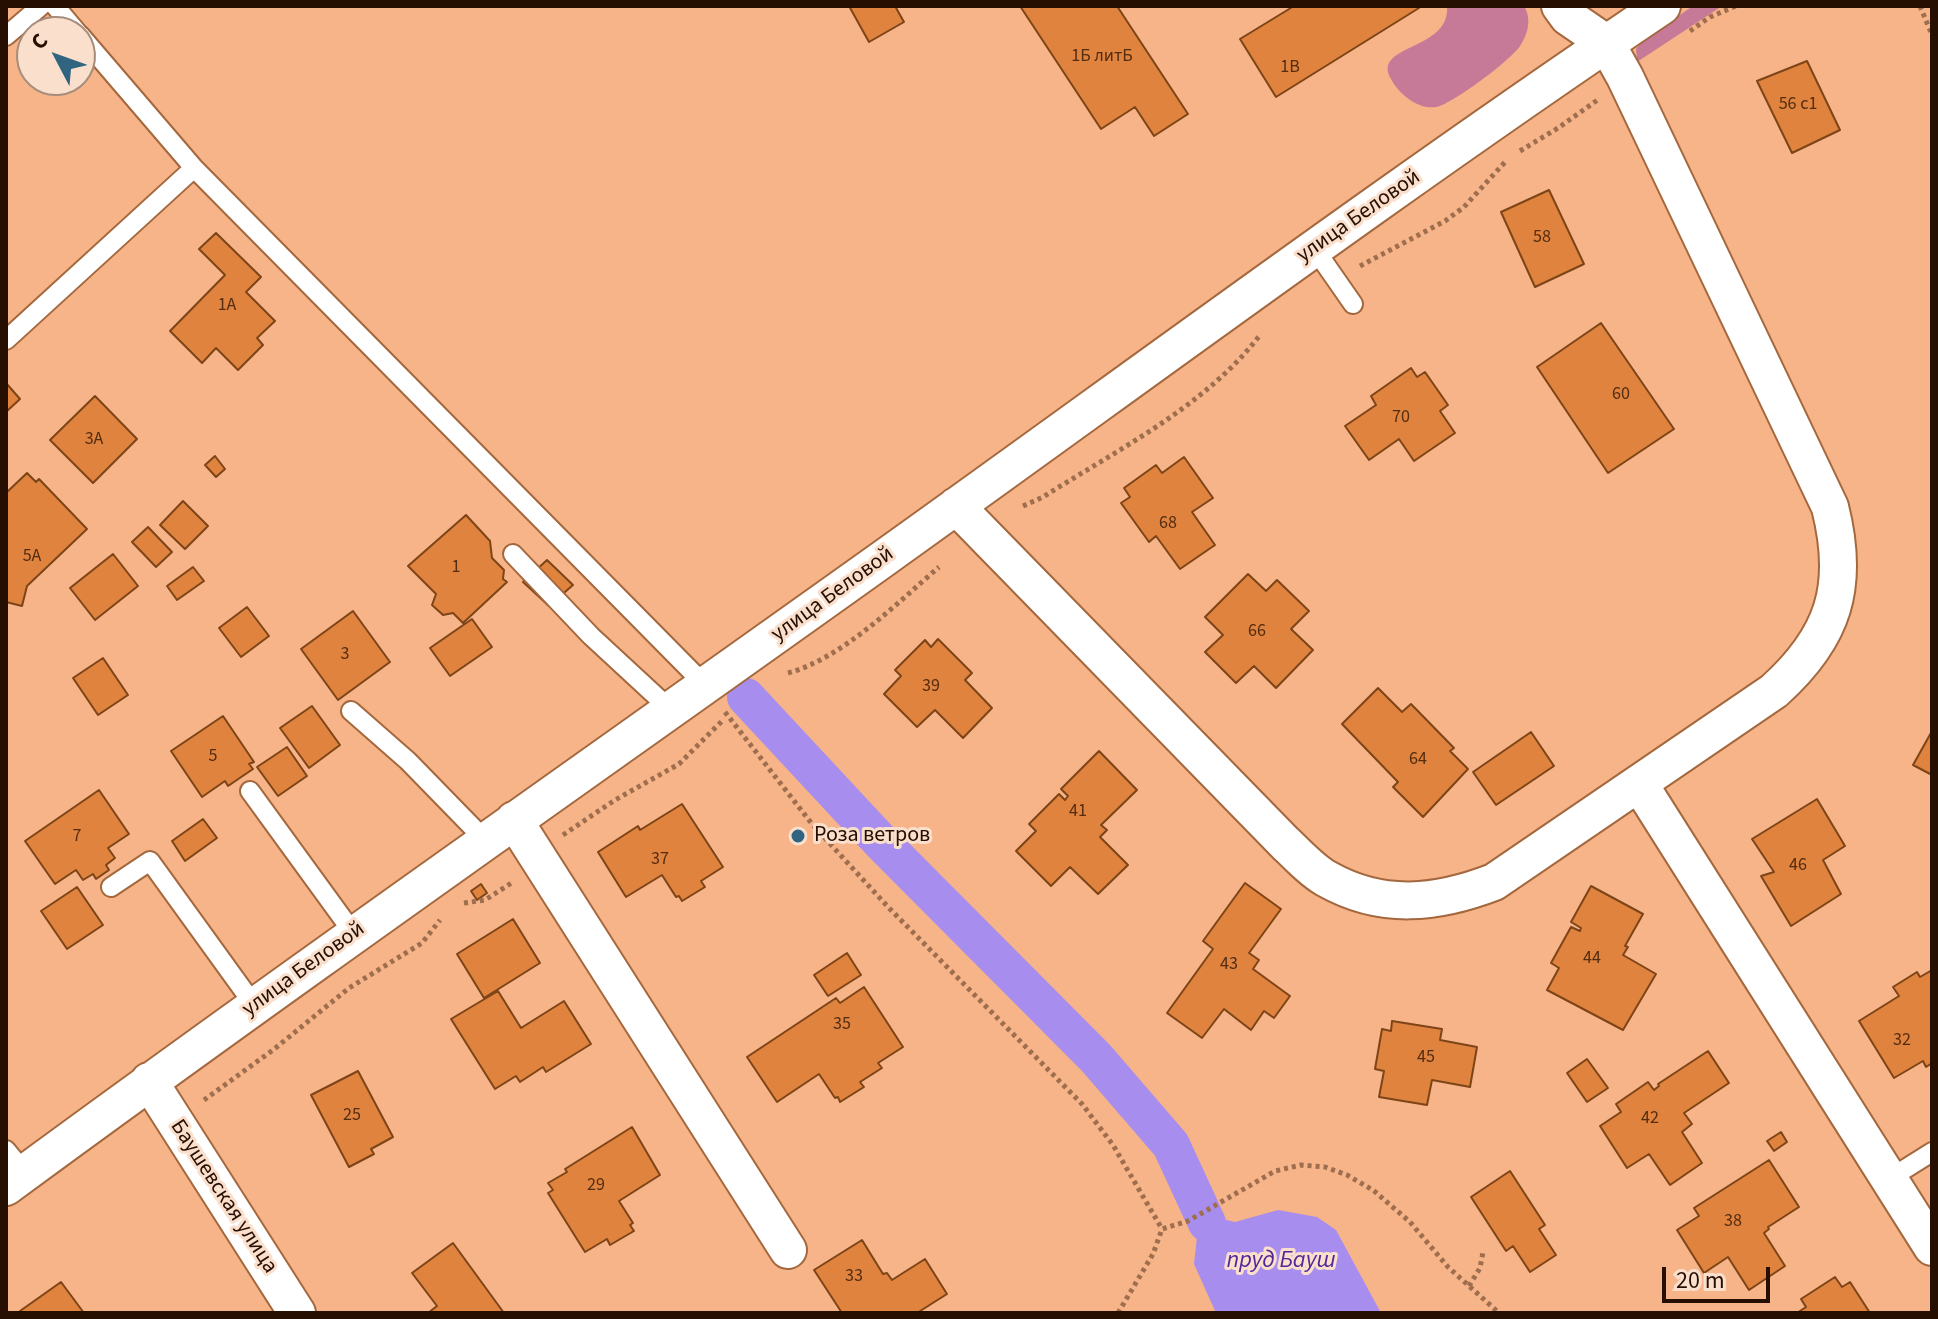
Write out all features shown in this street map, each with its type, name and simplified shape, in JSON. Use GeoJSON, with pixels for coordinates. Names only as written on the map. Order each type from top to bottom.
{"type":"FeatureCollection","features":[{"type":"Feature","properties":{"kind":"street"},"geometry":{"type":"LineString","coordinates":[[967,517],[1285,843],[1325,878],[1370,899],[1415,901],[1457,896],[1494,882],[1748,711],[1800,668],[1821,638],[1832,610],[1838,577],[1838,540],[1830,507],[1625,77],[1606,43],[1568,17],[1560,6]]}},
{"type":"Feature","properties":{"kind":"street","name":"улица Беловой"},"geometry":{"type":"LineString","coordinates":[[12,1170],[149,1081],[671,710],[719,696],[967,517],[1314,248],[1662,6]]}},
{"type":"Feature","properties":{"kind":"street"},"geometry":{"type":"LineString","coordinates":[[1640,785],[1932,1247]]}},
{"type":"Feature","properties":{"kind":"street"},"geometry":{"type":"LineString","coordinates":[[500,830],[538,858],[788,1250]]}},
{"type":"Feature","properties":{"kind":"street","name":"Баушевская улица"},"geometry":{"type":"LineString","coordinates":[[149,1081],[297,1313]]}},
{"type":"Feature","properties":{"kind":"lane"},"geometry":{"type":"LineString","coordinates":[[6,36],[41,6]]}},
{"type":"Feature","properties":{"kind":"lane"},"geometry":{"type":"LineString","coordinates":[[96,54],[194,168],[719,696]]}},
{"type":"Feature","properties":{"kind":"lane"},"geometry":{"type":"LineString","coordinates":[[6,340],[194,168]]}},
{"type":"Feature","properties":{"kind":"lane"},"geometry":{"type":"LineString","coordinates":[[1314,248],[1353,304]]}},
{"type":"Feature","properties":{"kind":"lane"},"geometry":{"type":"LineString","coordinates":[[513,554],[591,636],[671,710]]}},
{"type":"Feature","properties":{"kind":"lane"},"geometry":{"type":"LineString","coordinates":[[351,711],[408,761],[500,830]]}},
{"type":"Feature","properties":{"kind":"lane"},"geometry":{"type":"LineString","coordinates":[[250,791],[354,934]]}},
{"type":"Feature","properties":{"kind":"lane"},"geometry":{"type":"LineString","coordinates":[[111,887],[150,861],[254,1005]]}},
{"type":"Feature","properties":{"kind":"lane"},"geometry":{"type":"LineString","coordinates":[[1889,1179],[1932,1152]]}},
{"type":"Feature","properties":{"kind":"path"},"geometry":{"type":"LineString","coordinates":[[1920,6],[1932,35]]}},
{"type":"Feature","properties":{"kind":"path"},"geometry":{"type":"LineString","coordinates":[[1337,282],[1365,262],[1454,214],[1479,192],[1501,164],[1590,107],[1625,77]]}},
{"type":"Feature","properties":{"kind":"path"},"geometry":{"type":"LineString","coordinates":[[775,676],[800,670],[852,638],[950,558],[963,540],[967,517],[1043,497],[1160,422],[1226,373],[1261,333]]}},
{"type":"Feature","properties":{"kind":"path"},"geometry":{"type":"LineString","coordinates":[[719,696],[728,715]]}},
{"type":"Feature","properties":{"kind":"path"},"geometry":{"type":"LineString","coordinates":[[719,696],[728,715],[812,824],[879,898],[1082,1104],[1113,1145],[1162,1229]]}},
{"type":"Feature","properties":{"kind":"path"},"geometry":{"type":"LineString","coordinates":[[451,909],[462,903],[485,900],[516,880],[549,845],[601,809],[679,764],[728,715]]}},
{"type":"Feature","properties":{"kind":"path"},"geometry":{"type":"LineString","coordinates":[[176,1124],[210,1094],[273,1050],[349,988],[422,943],[443,916]]}},
{"type":"Feature","properties":{"kind":"path"},"geometry":{"type":"LineString","coordinates":[[1162,1229],[1188,1221],[1275,1171],[1301,1165],[1325,1167],[1373,1190],[1410,1222],[1448,1267],[1499,1313]]}},
{"type":"Feature","properties":{"kind":"path"},"geometry":{"type":"LineString","coordinates":[[1118,1313],[1153,1254],[1162,1229]]}},
{"type":"Feature","properties":{"kind":"path"},"geometry":{"type":"LineString","coordinates":[[1469,1286],[1480,1268],[1483,1252]]}},
{"type":"Feature","properties":{"kind":"shaded area"},"geometry":{"type":"Polygon","coordinates":[[[1447,6],[1524,6],[1528,16],[1527,31],[1514,53],[1480,81],[1444,104],[1422,106],[1399,90],[1388,68],[1392,59],[1401,52],[1437,31],[1445,21],[1447,6]]]}},
{"type":"Feature","properties":{"kind":"shaded area"},"geometry":{"type":"Polygon","coordinates":[[[1693,6],[1722,6],[1637,62],[1636,49],[1642,41],[1693,6]]]}},
{"type":"Feature","properties":{"kind":"water","name":"пруд Бауш"},"geometry":{"type":"Polygon","coordinates":[[[1278,1210],[1317,1217],[1336,1230],[1381,1313],[1216,1313],[1194,1264],[1198,1228],[1218,1218],[1235,1222],[1278,1210]]]}},
{"type":"Feature","properties":{"kind":"building"},"geometry":{"type":"Polygon","coordinates":[[[849,6],[895,6],[904,22],[869,42],[849,6]]]}},
{"type":"Feature","properties":{"kind":"building"},"geometry":{"type":"Polygon","coordinates":[[[1020,6],[1117,6],[1188,114],[1154,136],[1135,107],[1101,129],[1020,6]]]}},
{"type":"Feature","properties":{"kind":"building"},"geometry":{"type":"Polygon","coordinates":[[[1294,6],[1419,8],[1276,97],[1240,39],[1294,6]]]}},
{"type":"Feature","properties":{"kind":"building"},"geometry":{"type":"Polygon","coordinates":[[[1807,61],[1840,130],[1792,153],[1757,81],[1807,61]]]}},
{"type":"Feature","properties":{"kind":"building"},"geometry":{"type":"Polygon","coordinates":[[[1549,190],[1584,264],[1535,287],[1501,212],[1549,190]]]}},
{"type":"Feature","properties":{"kind":"building"},"geometry":{"type":"Polygon","coordinates":[[[216,233],[261,277],[246,292],[275,321],[257,338],[263,345],[238,370],[216,348],[202,363],[170,331],[225,275],[199,249],[216,233]]]}},
{"type":"Feature","properties":{"kind":"building"},"geometry":{"type":"Polygon","coordinates":[[[1601,323],[1674,429],[1608,473],[1537,367],[1601,323]]]}},
{"type":"Feature","properties":{"kind":"building"},"geometry":{"type":"Polygon","coordinates":[[[1411,368],[1417,377],[1425,372],[1448,405],[1440,411],[1455,433],[1414,461],[1399,439],[1369,460],[1345,426],[1376,405],[1371,396],[1411,368]]]}},
{"type":"Feature","properties":{"kind":"building"},"geometry":{"type":"Polygon","coordinates":[[[6,383],[20,399],[6,412],[6,383]]]}},
{"type":"Feature","properties":{"kind":"building"},"geometry":{"type":"Polygon","coordinates":[[[95,396],[137,439],[93,483],[50,440],[95,396]]]}},
{"type":"Feature","properties":{"kind":"building"},"geometry":{"type":"Polygon","coordinates":[[[215,456],[225,469],[216,477],[205,465],[215,456]]]}},
{"type":"Feature","properties":{"kind":"building"},"geometry":{"type":"Polygon","coordinates":[[[1184,457],[1213,498],[1192,512],[1215,545],[1180,569],[1156,536],[1149,542],[1121,503],[1130,497],[1124,488],[1156,465],[1162,473],[1184,457]]]}},
{"type":"Feature","properties":{"kind":"building"},"geometry":{"type":"Polygon","coordinates":[[[27,473],[36,482],[39,479],[87,529],[27,586],[22,606],[6,602],[6,493],[27,473]]]}},
{"type":"Feature","properties":{"kind":"building"},"geometry":{"type":"Polygon","coordinates":[[[183,501],[208,526],[185,549],[160,525],[183,501]]]}},
{"type":"Feature","properties":{"kind":"building"},"geometry":{"type":"Polygon","coordinates":[[[466,515],[490,541],[492,558],[504,570],[503,579],[507,582],[463,623],[453,613],[443,615],[432,605],[436,594],[408,566],[466,515]]]}},
{"type":"Feature","properties":{"kind":"building"},"geometry":{"type":"Polygon","coordinates":[[[148,527],[172,552],[156,567],[132,542],[148,527]]]}},
{"type":"Feature","properties":{"kind":"building"},"geometry":{"type":"Polygon","coordinates":[[[113,554],[138,586],[95,620],[70,588],[113,554]]]}},
{"type":"Feature","properties":{"kind":"building"},"geometry":{"type":"Polygon","coordinates":[[[547,560],[573,585],[549,606],[523,582],[547,560]]]}},
{"type":"Feature","properties":{"kind":"building"},"geometry":{"type":"Polygon","coordinates":[[[193,567],[204,581],[177,600],[167,586],[193,567]]]}},
{"type":"Feature","properties":{"kind":"building"},"geometry":{"type":"Polygon","coordinates":[[[1248,574],[1266,591],[1277,580],[1309,611],[1291,629],[1313,650],[1276,688],[1254,666],[1236,683],[1205,652],[1223,635],[1205,617],[1248,574]]]}},
{"type":"Feature","properties":{"kind":"building"},"geometry":{"type":"Polygon","coordinates":[[[247,607],[269,636],[241,657],[219,628],[247,607]]]}},
{"type":"Feature","properties":{"kind":"building"},"geometry":{"type":"Polygon","coordinates":[[[353,611],[390,662],[338,700],[301,649],[353,611]]]}},
{"type":"Feature","properties":{"kind":"building"},"geometry":{"type":"Polygon","coordinates":[[[472,619],[492,647],[450,676],[430,648],[472,619]]]}},
{"type":"Feature","properties":{"kind":"building"},"geometry":{"type":"Polygon","coordinates":[[[938,639],[972,673],[965,680],[992,708],[963,738],[935,710],[917,727],[884,694],[901,676],[895,670],[925,640],[931,647],[938,639]]]}},
{"type":"Feature","properties":{"kind":"building"},"geometry":{"type":"Polygon","coordinates":[[[103,658],[128,695],[98,715],[73,678],[103,658]]]}},
{"type":"Feature","properties":{"kind":"building"},"geometry":{"type":"Polygon","coordinates":[[[1378,688],[1402,712],[1411,704],[1454,748],[1450,751],[1468,769],[1423,817],[1393,787],[1398,782],[1342,724],[1378,688]]]}},
{"type":"Feature","properties":{"kind":"building"},"geometry":{"type":"Polygon","coordinates":[[[312,706],[340,745],[309,768],[280,728],[312,706]]]}},
{"type":"Feature","properties":{"kind":"building"},"geometry":{"type":"Polygon","coordinates":[[[223,716],[254,762],[249,764],[253,769],[228,786],[225,781],[202,797],[171,751],[223,716]]]}},
{"type":"Feature","properties":{"kind":"building"},"geometry":{"type":"Polygon","coordinates":[[[1932,731],[1932,775],[1913,765],[1932,731]]]}},
{"type":"Feature","properties":{"kind":"building"},"geometry":{"type":"Polygon","coordinates":[[[1531,732],[1554,766],[1496,805],[1473,772],[1531,732]]]}},
{"type":"Feature","properties":{"kind":"building"},"geometry":{"type":"Polygon","coordinates":[[[287,747],[307,776],[278,796],[257,767],[287,747]]]}},
{"type":"Feature","properties":{"kind":"building"},"geometry":{"type":"Polygon","coordinates":[[[1099,751],[1137,790],[1101,825],[1107,830],[1100,837],[1128,865],[1098,894],[1070,867],[1051,886],[1016,851],[1036,831],[1029,824],[1059,794],[1065,800],[1068,796],[1061,789],[1099,751]]]}},
{"type":"Feature","properties":{"kind":"building"},"geometry":{"type":"Polygon","coordinates":[[[99,790],[129,834],[108,848],[115,858],[106,865],[109,870],[96,879],[93,874],[83,880],[76,870],[55,884],[25,841],[99,790]]]}},
{"type":"Feature","properties":{"kind":"building"},"geometry":{"type":"Polygon","coordinates":[[[1817,799],[1845,846],[1823,860],[1841,894],[1791,926],[1761,876],[1774,872],[1752,839],[1817,799]]]}},
{"type":"Feature","properties":{"kind":"building"},"geometry":{"type":"Polygon","coordinates":[[[682,804],[723,867],[701,881],[705,887],[682,901],[662,875],[626,897],[598,852],[638,826],[640,830],[682,804]]]}},
{"type":"Feature","properties":{"kind":"building"},"geometry":{"type":"Polygon","coordinates":[[[203,819],[217,838],[185,861],[172,841],[203,819]]]}},
{"type":"Feature","properties":{"kind":"building"},"geometry":{"type":"Polygon","coordinates":[[[1245,883],[1281,909],[1249,953],[1259,960],[1253,969],[1290,996],[1274,1018],[1264,1011],[1251,1030],[1224,1009],[1202,1038],[1167,1013],[1213,949],[1203,941],[1245,883]]]}},
{"type":"Feature","properties":{"kind":"building"},"geometry":{"type":"Polygon","coordinates":[[[481,884],[487,893],[477,900],[471,891],[481,884]]]}},
{"type":"Feature","properties":{"kind":"building"},"geometry":{"type":"Polygon","coordinates":[[[1591,886],[1643,914],[1623,955],[1656,974],[1623,1030],[1547,990],[1559,968],[1551,963],[1571,927],[1580,931],[1581,928],[1571,922],[1591,886]]]}},
{"type":"Feature","properties":{"kind":"building"},"geometry":{"type":"Polygon","coordinates":[[[77,887],[103,925],[67,949],[41,911],[77,887]]]}},
{"type":"Feature","properties":{"kind":"building"},"geometry":{"type":"Polygon","coordinates":[[[513,919],[540,963],[484,998],[457,954],[513,919]]]}},
{"type":"Feature","properties":{"kind":"building"},"geometry":{"type":"Polygon","coordinates":[[[847,953],[861,975],[828,996],[814,975],[847,953]]]}},
{"type":"Feature","properties":{"kind":"building"},"geometry":{"type":"Polygon","coordinates":[[[1932,970],[1932,1063],[1926,1067],[1923,1061],[1894,1078],[1859,1021],[1899,996],[1893,987],[1917,972],[1920,977],[1932,970]]]}},
{"type":"Feature","properties":{"kind":"building"},"geometry":{"type":"Polygon","coordinates":[[[864,987],[903,1047],[878,1063],[882,1068],[860,1082],[864,1087],[840,1102],[819,1074],[777,1102],[747,1057],[836,998],[840,1003],[864,987]]]}},
{"type":"Feature","properties":{"kind":"building"},"geometry":{"type":"Polygon","coordinates":[[[498,991],[521,1028],[564,1001],[591,1044],[546,1072],[543,1067],[520,1082],[516,1076],[495,1089],[451,1019],[498,991]]]}},
{"type":"Feature","properties":{"kind":"building"},"geometry":{"type":"Polygon","coordinates":[[[1392,1021],[1442,1029],[1440,1040],[1477,1047],[1470,1087],[1432,1080],[1427,1105],[1379,1097],[1384,1071],[1375,1069],[1382,1029],[1391,1031],[1392,1021]]]}},
{"type":"Feature","properties":{"kind":"building"},"geometry":{"type":"Polygon","coordinates":[[[1708,1051],[1729,1083],[1684,1113],[1692,1124],[1682,1132],[1702,1163],[1670,1185],[1649,1154],[1627,1168],[1600,1126],[1621,1112],[1616,1104],[1648,1082],[1654,1090],[1658,1084],[1708,1051]]]}},
{"type":"Feature","properties":{"kind":"building"},"geometry":{"type":"Polygon","coordinates":[[[1587,1059],[1608,1088],[1587,1102],[1567,1073],[1587,1059]]]}},
{"type":"Feature","properties":{"kind":"building"},"geometry":{"type":"Polygon","coordinates":[[[358,1071],[393,1137],[371,1149],[374,1154],[349,1167],[311,1095],[358,1071]]]}},
{"type":"Feature","properties":{"kind":"building"},"geometry":{"type":"Polygon","coordinates":[[[632,1127],[660,1175],[619,1201],[633,1223],[630,1225],[634,1231],[610,1245],[607,1239],[585,1252],[548,1193],[553,1190],[548,1183],[632,1127]]]}},
{"type":"Feature","properties":{"kind":"building"},"geometry":{"type":"Polygon","coordinates":[[[1781,1132],[1787,1142],[1774,1151],[1767,1141],[1781,1132]]]}},
{"type":"Feature","properties":{"kind":"building"},"geometry":{"type":"Polygon","coordinates":[[[1769,1160],[1799,1207],[1768,1227],[1764,1233],[1785,1266],[1749,1290],[1728,1257],[1704,1273],[1677,1230],[1699,1216],[1694,1208],[1769,1160]]]}},
{"type":"Feature","properties":{"kind":"building"},"geometry":{"type":"Polygon","coordinates":[[[1510,1171],[1545,1225],[1539,1229],[1556,1255],[1530,1272],[1513,1246],[1506,1251],[1471,1197],[1510,1171]]]}},
{"type":"Feature","properties":{"kind":"building"},"geometry":{"type":"Polygon","coordinates":[[[862,1240],[883,1274],[887,1273],[892,1280],[925,1259],[947,1294],[917,1313],[842,1313],[814,1270],[862,1240]]]}},
{"type":"Feature","properties":{"kind":"building"},"geometry":{"type":"Polygon","coordinates":[[[453,1243],[504,1313],[428,1313],[437,1306],[412,1273],[453,1243]]]}},
{"type":"Feature","properties":{"kind":"building"},"geometry":{"type":"Polygon","coordinates":[[[1835,1277],[1842,1287],[1850,1282],[1870,1313],[1797,1313],[1806,1307],[1801,1299],[1835,1277]]]}},
{"type":"Feature","properties":{"kind":"building"},"geometry":{"type":"Polygon","coordinates":[[[61,1282],[84,1313],[20,1311],[61,1282]]]}},
{"type":"Feature","properties":{"kind":"waterway"},"geometry":{"type":"LineString","coordinates":[[746,697],[881,842],[1096,1058],[1171,1145],[1207,1223]]}},
{"type":"Feature","properties":{"kind":"place","name":"Роза ветров"},"geometry":{"type":"Point","coordinates":[798,836]}}]}
